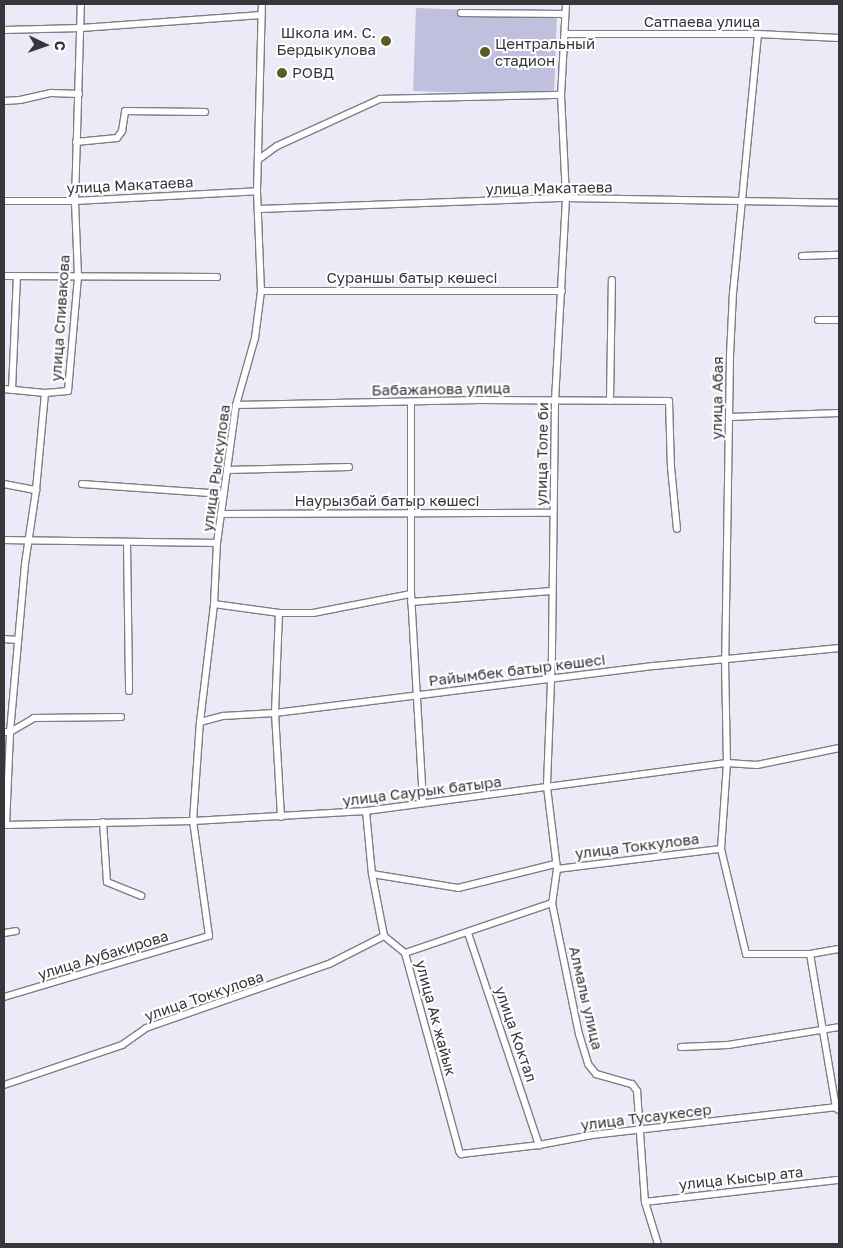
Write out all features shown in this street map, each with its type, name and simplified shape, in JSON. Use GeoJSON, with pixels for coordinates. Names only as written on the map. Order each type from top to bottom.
{"type":"FeatureCollection","features":[{"type":"Feature","properties":{"kind":"street","name":"улица Спивакова"},"geometry":{"type":"LineString","coordinates":[[5,825],[7,732],[46,393],[68,391],[78,276],[75,201],[81,4]]}},
{"type":"Feature","properties":{"kind":"street","name":"улица Рыскулова"},"geometry":{"type":"LineString","coordinates":[[208,936],[193,821],[200,722],[214,604],[217,543],[236,405],[255,338],[261,290],[257,191],[262,4]]}},
{"type":"Feature","properties":{"kind":"street","name":"улица Толе би"},"geometry":{"type":"LineString","coordinates":[[552,904],[556,866],[547,787],[551,678],[555,402],[566,198],[561,95],[566,4]]}},
{"type":"Feature","properties":{"kind":"street"},"geometry":{"type":"LineString","coordinates":[[461,13],[566,14]]}},
{"type":"Feature","properties":{"kind":"street"},"geometry":{"type":"LineString","coordinates":[[4,30],[80,28],[262,16]]}},
{"type":"Feature","properties":{"kind":"street","name":"Сатпаева улица"},"geometry":{"type":"LineString","coordinates":[[565,34],[758,34],[839,38]]}},
{"type":"Feature","properties":{"kind":"street","name":"улица Абая"},"geometry":{"type":"LineString","coordinates":[[758,34],[733,292],[725,660],[727,763],[721,849],[746,954],[810,954]]}},
{"type":"Feature","properties":{"kind":"street"},"geometry":{"type":"LineString","coordinates":[[4,101],[20,100],[51,93],[79,94]]}},
{"type":"Feature","properties":{"kind":"street"},"geometry":{"type":"LineString","coordinates":[[259,159],[277,146],[380,99],[561,95]]}},
{"type":"Feature","properties":{"kind":"street"},"geometry":{"type":"LineString","coordinates":[[76,142],[117,138],[122,131],[125,111],[205,112]]}},
{"type":"Feature","properties":{"kind":"street","name":"улица Макатаева"},"geometry":{"type":"LineString","coordinates":[[4,201],[75,201],[257,191]]}},
{"type":"Feature","properties":{"kind":"street","name":"улица Макатаева"},"geometry":{"type":"LineString","coordinates":[[259,208],[566,198],[839,203]]}},
{"type":"Feature","properties":{"kind":"street"},"geometry":{"type":"LineString","coordinates":[[802,256],[839,255]]}},
{"type":"Feature","properties":{"kind":"street"},"geometry":{"type":"LineString","coordinates":[[4,276],[217,277]]}},
{"type":"Feature","properties":{"kind":"street"},"geometry":{"type":"LineString","coordinates":[[12,390],[17,276]]}},
{"type":"Feature","properties":{"kind":"street"},"geometry":{"type":"LineString","coordinates":[[610,401],[612,280]]}},
{"type":"Feature","properties":{"kind":"street","name":"Сураншы батыр көшесі"},"geometry":{"type":"LineString","coordinates":[[261,290],[562,291]]}},
{"type":"Feature","properties":{"kind":"street"},"geometry":{"type":"LineString","coordinates":[[818,320],[839,320]]}},
{"type":"Feature","properties":{"kind":"street"},"geometry":{"type":"LineString","coordinates":[[4,389],[46,393]]}},
{"type":"Feature","properties":{"kind":"street","name":"Бабажанова улица"},"geometry":{"type":"LineString","coordinates":[[236,405],[479,400],[555,402],[669,401],[671,467],[677,529]]}},
{"type":"Feature","properties":{"kind":"street"},"geometry":{"type":"LineString","coordinates":[[411,402],[411,598],[423,803]]}},
{"type":"Feature","properties":{"kind":"street"},"geometry":{"type":"LineString","coordinates":[[729,417],[839,413]]}},
{"type":"Feature","properties":{"kind":"street"},"geometry":{"type":"LineString","coordinates":[[227,470],[349,467]]}},
{"type":"Feature","properties":{"kind":"street"},"geometry":{"type":"LineString","coordinates":[[4,484],[36,490]]}},
{"type":"Feature","properties":{"kind":"street"},"geometry":{"type":"LineString","coordinates":[[82,484],[224,494]]}},
{"type":"Feature","properties":{"kind":"street","name":"Наурызбай батыр көшесі"},"geometry":{"type":"LineString","coordinates":[[221,514],[553,513]]}},
{"type":"Feature","properties":{"kind":"street"},"geometry":{"type":"LineString","coordinates":[[4,540],[217,543]]}},
{"type":"Feature","properties":{"kind":"street"},"geometry":{"type":"LineString","coordinates":[[127,542],[129,691]]}},
{"type":"Feature","properties":{"kind":"street"},"geometry":{"type":"LineString","coordinates":[[214,604],[279,613],[313,613],[411,598],[552,591]]}},
{"type":"Feature","properties":{"kind":"street"},"geometry":{"type":"LineString","coordinates":[[279,613],[275,713],[281,817]]}},
{"type":"Feature","properties":{"kind":"street"},"geometry":{"type":"LineString","coordinates":[[4,639],[18,640]]}},
{"type":"Feature","properties":{"kind":"street","name":"Райымбек батыр көшесі"},"geometry":{"type":"LineString","coordinates":[[200,722],[222,716],[275,713],[551,678],[839,648]]}},
{"type":"Feature","properties":{"kind":"street"},"geometry":{"type":"LineString","coordinates":[[7,732],[34,718],[121,717]]}},
{"type":"Feature","properties":{"kind":"street","name":"улица Саурык батыра"},"geometry":{"type":"LineString","coordinates":[[5,825],[193,821],[366,812],[727,763],[757,766],[839,748]]}},
{"type":"Feature","properties":{"kind":"street"},"geometry":{"type":"LineString","coordinates":[[366,812],[372,874],[384,936]]}},
{"type":"Feature","properties":{"kind":"street"},"geometry":{"type":"LineString","coordinates":[[103,822],[107,882],[141,896]]}},
{"type":"Feature","properties":{"kind":"street","name":"улица Токкулова"},"geometry":{"type":"LineString","coordinates":[[372,874],[458,888],[556,866],[721,849]]}},
{"type":"Feature","properties":{"kind":"street"},"geometry":{"type":"LineString","coordinates":[[405,953],[552,904]]}},
{"type":"Feature","properties":{"kind":"street","name":"Алмалы улица"},"geometry":{"type":"LineString","coordinates":[[552,904],[579,1034],[588,1064],[596,1074],[632,1084],[635,1087],[645,1202],[658,1244]]}},
{"type":"Feature","properties":{"kind":"street"},"geometry":{"type":"LineString","coordinates":[[4,933],[16,931]]}},
{"type":"Feature","properties":{"kind":"street","name":"улица Коктал"},"geometry":{"type":"LineString","coordinates":[[468,933],[540,1145]]}},
{"type":"Feature","properties":{"kind":"street","name":"улица Аубакирова"},"geometry":{"type":"LineString","coordinates":[[4,997],[208,936]]}},
{"type":"Feature","properties":{"kind":"street","name":"улица Токкулова"},"geometry":{"type":"LineString","coordinates":[[4,1085],[122,1045],[146,1028],[329,964],[384,936]]}},
{"type":"Feature","properties":{"kind":"street","name":"улица Ак жайык"},"geometry":{"type":"LineString","coordinates":[[384,936],[405,953],[458,1151]]}},
{"type":"Feature","properties":{"kind":"street"},"geometry":{"type":"LineString","coordinates":[[838,1109],[810,954],[839,949]]}},
{"type":"Feature","properties":{"kind":"street"},"geometry":{"type":"LineString","coordinates":[[681,1047],[728,1045],[839,1027]]}},
{"type":"Feature","properties":{"kind":"street","name":"улица Тусаукесер"},"geometry":{"type":"LineString","coordinates":[[458,1151],[466,1155],[540,1145],[592,1135],[838,1109]]}},
{"type":"Feature","properties":{"kind":"street","name":"улица Кысыр ата"},"geometry":{"type":"LineString","coordinates":[[645,1202],[839,1180]]}},
{"type":"Feature","properties":{"kind":"shaded area","name":"Центральный стадион"},"geometry":{"type":"Polygon","coordinates":[[[416,8],[557,13],[554,96],[413,91],[416,8]]]}},
{"type":"Feature","properties":{"kind":"place","name":"Школа им. С. Бердыкулова"},"geometry":{"type":"Point","coordinates":[386,41]}},
{"type":"Feature","properties":{"kind":"place","name":"Центральный стадион"},"geometry":{"type":"Point","coordinates":[485,52]}},
{"type":"Feature","properties":{"kind":"place","name":"РОВД"},"geometry":{"type":"Point","coordinates":[282,73]}}]}
